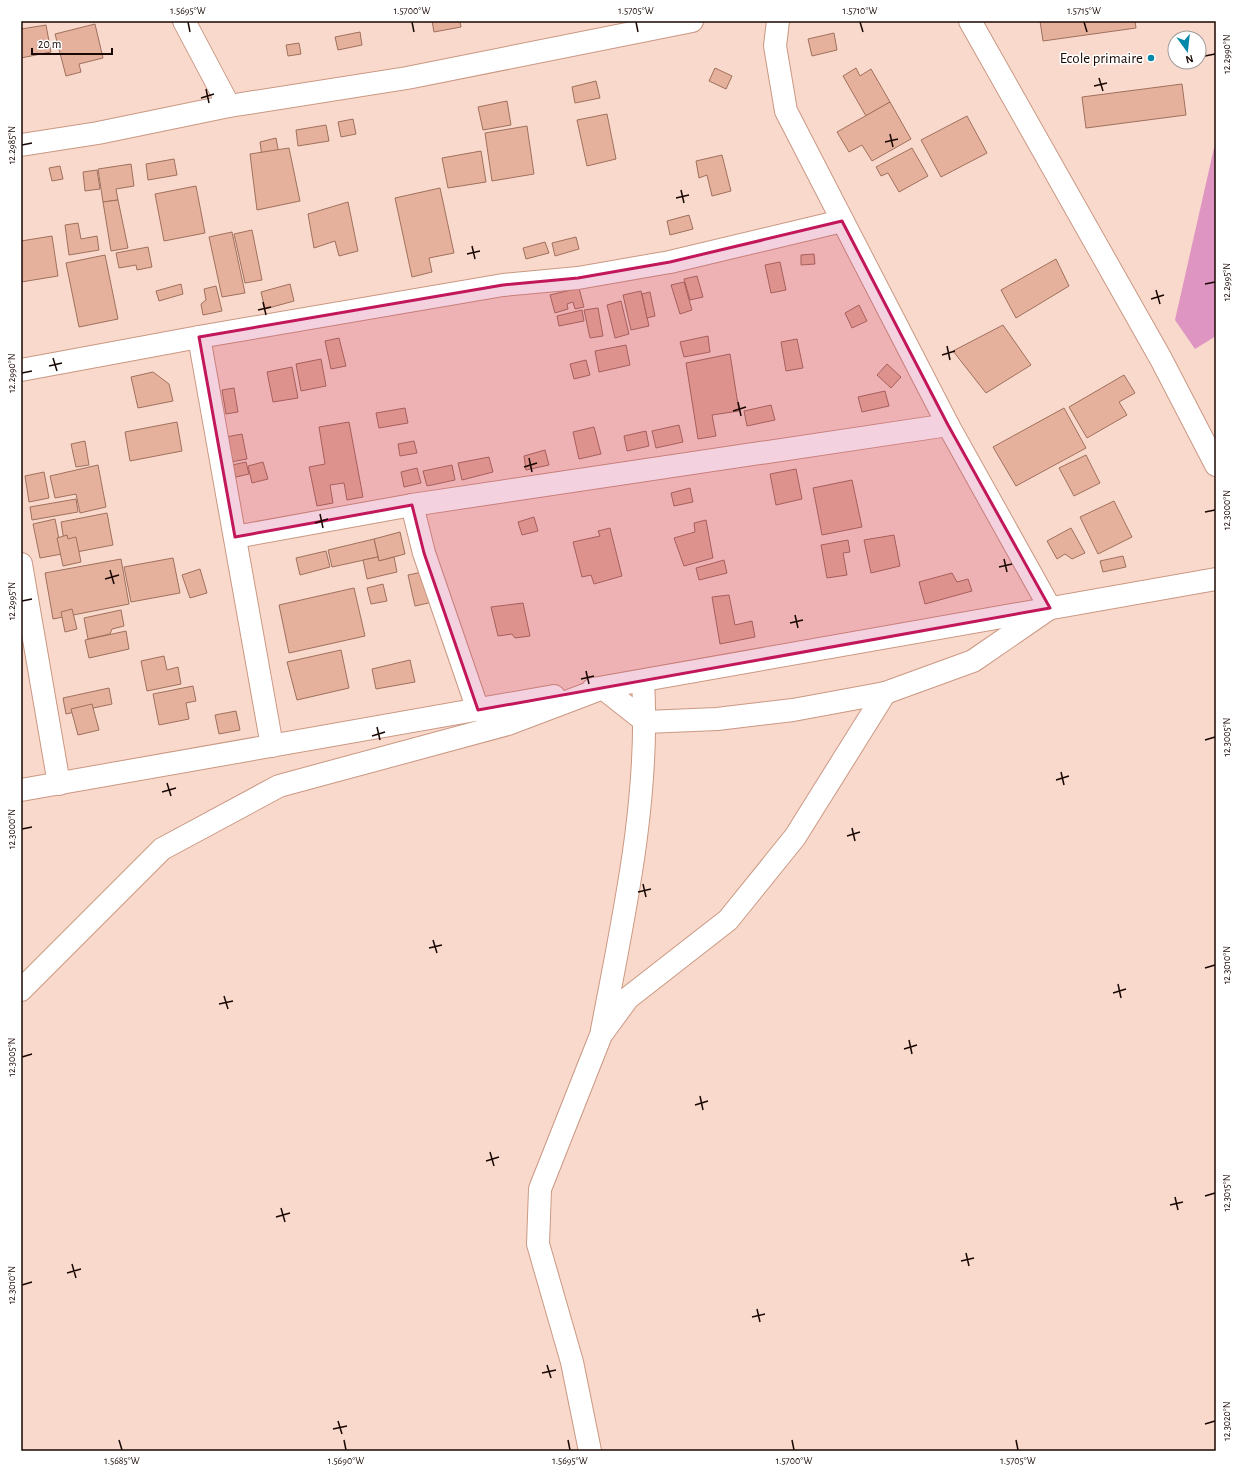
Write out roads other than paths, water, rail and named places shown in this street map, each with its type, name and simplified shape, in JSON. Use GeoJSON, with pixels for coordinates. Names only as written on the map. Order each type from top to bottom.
{"type":"FeatureCollection","features":[{"type":"Feature","properties":{"kind":"street"},"geometry":{"type":"LineString","coordinates":[[184,21],[230,106]]}},
{"type":"Feature","properties":{"kind":"street"},"geometry":{"type":"LineString","coordinates":[[21,145],[98,133],[230,106],[407,78],[692,21]]}},
{"type":"Feature","properties":{"kind":"street"},"geometry":{"type":"LineString","coordinates":[[778,21],[775,46],[786,111],[948,425],[1050,608]]}},
{"type":"Feature","properties":{"kind":"street"},"geometry":{"type":"LineString","coordinates":[[970,21],[1161,359],[1216,465]]}},
{"type":"Feature","properties":{"kind":"street"},"geometry":{"type":"LineString","coordinates":[[21,370],[199,337],[503,285],[578,278],[655,264],[842,221]]}},
{"type":"Feature","properties":{"kind":"street"},"geometry":{"type":"LineString","coordinates":[[199,337],[272,746]]}},
{"type":"Feature","properties":{"kind":"street"},"geometry":{"type":"LineString","coordinates":[[234,537],[412,505],[948,425]]}},
{"type":"Feature","properties":{"kind":"street"},"geometry":{"type":"LineString","coordinates":[[412,505],[424,553],[478,710]]}},
{"type":"Feature","properties":{"kind":"street"},"geometry":{"type":"LineString","coordinates":[[21,564],[59,784]]}},
{"type":"Feature","properties":{"kind":"street"},"geometry":{"type":"LineString","coordinates":[[21,790],[1216,579]]}},
{"type":"Feature","properties":{"kind":"street"},"geometry":{"type":"LineString","coordinates":[[1186,584],[1216,586]]}},
{"type":"Feature","properties":{"kind":"street"},"geometry":{"type":"LineString","coordinates":[[603,688],[646,722],[717,719],[793,710],[885,693],[973,661],[1050,608]]}},
{"type":"Feature","properties":{"kind":"street"},"geometry":{"type":"LineString","coordinates":[[590,1451],[572,1362],[538,1244],[540,1189],[601,1035],[630,883],[642,788],[646,722],[643,681]]}},
{"type":"Feature","properties":{"kind":"street"},"geometry":{"type":"LineString","coordinates":[[21,990],[162,849],[279,786],[508,724],[603,688]]}},
{"type":"Feature","properties":{"kind":"street"},"geometry":{"type":"LineString","coordinates":[[601,1035],[628,998],[728,920],[796,837],[885,693]]}},
{"type":"Feature","properties":{"kind":"place","name":"Ecole primaire"},"geometry":{"type":"Point","coordinates":[1151,58]}}]}
